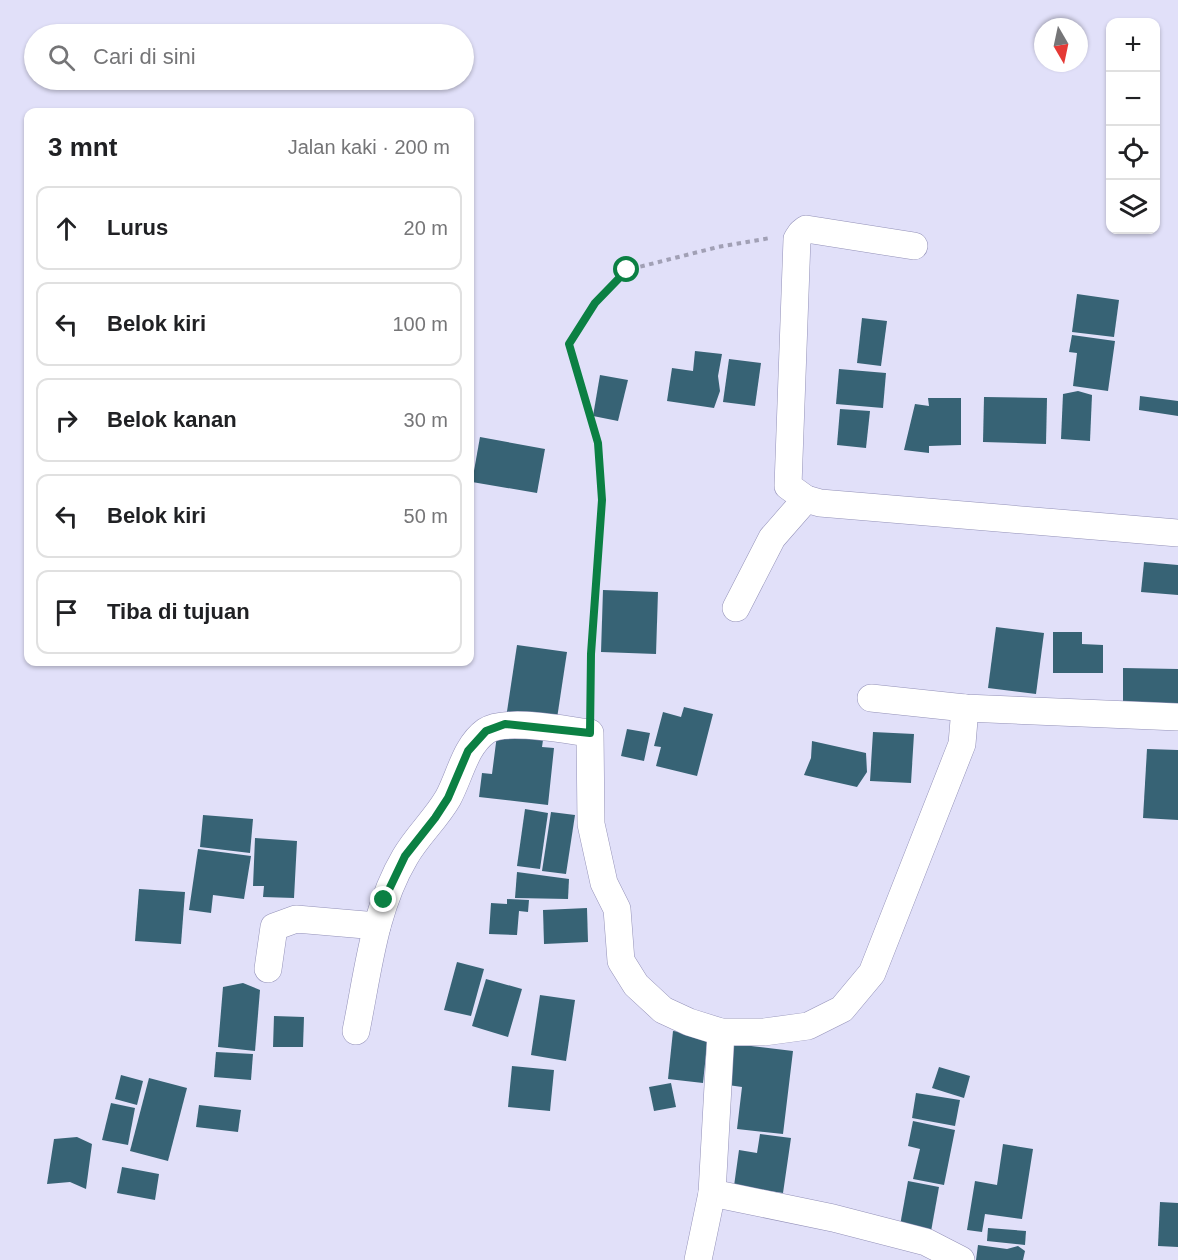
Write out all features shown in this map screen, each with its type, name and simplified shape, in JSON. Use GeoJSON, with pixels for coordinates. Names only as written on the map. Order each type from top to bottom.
{"type":"FeatureCollection","features":[{"type":"Feature","properties":{"kind":"street"},"geometry":{"type":"LineString","coordinates":[[914,246],[806,229],[797,240],[788,486],[806,499],[820,503],[1178,533]]}},
{"type":"Feature","properties":{"kind":"street"},"geometry":{"type":"LineString","coordinates":[[736,608],[772,538],[806,499]]}},
{"type":"Feature","properties":{"kind":"street"},"geometry":{"type":"LineString","coordinates":[[871,698],[965,708],[1178,717]]}},
{"type":"Feature","properties":{"kind":"street"},"geometry":{"type":"LineString","coordinates":[[356,1032],[384,900],[405,856],[448,798],[468,751],[486,731],[505,724],[590,733],[591,824],[604,883],[617,909],[621,961],[636,985],[663,1010],[689,1022],[721,1032],[764,1032],[808,1026],[842,1009],[872,973],[962,744],[965,708]]}},
{"type":"Feature","properties":{"kind":"street"},"geometry":{"type":"LineString","coordinates":[[268,969],[274,927],[296,919],[377,926]]}},
{"type":"Feature","properties":{"kind":"street"},"geometry":{"type":"LineString","coordinates":[[698,1260],[712,1193],[721,1032]]}},
{"type":"Feature","properties":{"kind":"street"},"geometry":{"type":"LineString","coordinates":[[712,1193],[833,1218],[926,1242],[961,1260]]}},
{"type":"Feature","properties":{"kind":"path"},"geometry":{"type":"LineString","coordinates":[[590,733],[591,654],[602,500],[598,443],[569,344],[595,303],[627,270],[718,247],[801,233]]}},
{"type":"Feature","properties":{"kind":"building"},"geometry":{"type":"Polygon","coordinates":[[[1077,294],[1119,300],[1114,337],[1072,332],[1077,294]]]}},
{"type":"Feature","properties":{"kind":"building"},"geometry":{"type":"Polygon","coordinates":[[[862,318],[887,321],[881,366],[857,363],[862,318]]]}},
{"type":"Feature","properties":{"kind":"building"},"geometry":{"type":"Polygon","coordinates":[[[1072,335],[1115,341],[1108,391],[1073,386],[1077,353],[1069,352],[1072,335]]]}},
{"type":"Feature","properties":{"kind":"building"},"geometry":{"type":"Polygon","coordinates":[[[695,351],[722,354],[718,376],[720,391],[714,408],[667,401],[672,368],[693,371],[695,351]]]}},
{"type":"Feature","properties":{"kind":"building"},"geometry":{"type":"Polygon","coordinates":[[[729,359],[761,363],[755,406],[723,402],[729,359]]]}},
{"type":"Feature","properties":{"kind":"building"},"geometry":{"type":"Polygon","coordinates":[[[839,369],[886,373],[883,408],[836,404],[839,369]]]}},
{"type":"Feature","properties":{"kind":"building"},"geometry":{"type":"Polygon","coordinates":[[[600,375],[628,380],[618,421],[593,416],[600,375]]]}},
{"type":"Feature","properties":{"kind":"building"},"geometry":{"type":"Polygon","coordinates":[[[1078,391],[1092,395],[1090,441],[1061,439],[1063,394],[1078,391]]]}},
{"type":"Feature","properties":{"kind":"building"},"geometry":{"type":"Polygon","coordinates":[[[1140,396],[1178,401],[1178,416],[1139,410],[1140,396]]]}},
{"type":"Feature","properties":{"kind":"building"},"geometry":{"type":"Polygon","coordinates":[[[984,397],[1047,398],[1046,444],[983,442],[984,397]]]}},
{"type":"Feature","properties":{"kind":"building"},"geometry":{"type":"Polygon","coordinates":[[[928,398],[961,398],[961,445],[929,446],[929,453],[904,450],[915,404],[929,406],[928,398]]]}},
{"type":"Feature","properties":{"kind":"building"},"geometry":{"type":"Polygon","coordinates":[[[840,409],[870,411],[866,448],[837,445],[840,409]]]}},
{"type":"Feature","properties":{"kind":"building"},"geometry":{"type":"Polygon","coordinates":[[[480,437],[545,449],[537,493],[474,482],[480,437]]]}},
{"type":"Feature","properties":{"kind":"building"},"geometry":{"type":"Polygon","coordinates":[[[1144,562],[1178,565],[1178,595],[1141,592],[1144,562]]]}},
{"type":"Feature","properties":{"kind":"building"},"geometry":{"type":"Polygon","coordinates":[[[603,590],[658,592],[656,654],[601,652],[603,590]]]}},
{"type":"Feature","properties":{"kind":"building"},"geometry":{"type":"Polygon","coordinates":[[[996,627],[1044,633],[1036,694],[988,688],[996,627]]]}},
{"type":"Feature","properties":{"kind":"building"},"geometry":{"type":"Polygon","coordinates":[[[1053,632],[1082,632],[1082,644],[1103,645],[1103,673],[1053,673],[1053,632]]]}},
{"type":"Feature","properties":{"kind":"building"},"geometry":{"type":"Polygon","coordinates":[[[517,645],[567,652],[556,725],[506,718],[517,645]]]}},
{"type":"Feature","properties":{"kind":"building"},"geometry":{"type":"Polygon","coordinates":[[[1123,668],[1178,669],[1178,712],[1123,711],[1123,668]]]}},
{"type":"Feature","properties":{"kind":"building"},"geometry":{"type":"Polygon","coordinates":[[[684,707],[713,714],[697,776],[656,766],[661,747],[654,746],[663,712],[681,717],[684,707]]]}},
{"type":"Feature","properties":{"kind":"building"},"geometry":{"type":"Polygon","coordinates":[[[627,729],[650,733],[644,761],[621,756],[627,729]]]}},
{"type":"Feature","properties":{"kind":"building"},"geometry":{"type":"Polygon","coordinates":[[[873,732],[914,734],[911,783],[870,781],[873,732]]]}},
{"type":"Feature","properties":{"kind":"building"},"geometry":{"type":"Polygon","coordinates":[[[497,735],[543,740],[542,747],[554,748],[548,805],[479,797],[482,773],[492,774],[497,735]]]}},
{"type":"Feature","properties":{"kind":"building"},"geometry":{"type":"Polygon","coordinates":[[[812,741],[866,753],[867,772],[857,787],[804,775],[811,758],[812,741]]]}},
{"type":"Feature","properties":{"kind":"building"},"geometry":{"type":"Polygon","coordinates":[[[1147,749],[1178,750],[1178,820],[1143,818],[1147,749]]]}},
{"type":"Feature","properties":{"kind":"building"},"geometry":{"type":"Polygon","coordinates":[[[525,809],[548,813],[540,869],[517,866],[525,809]]]}},
{"type":"Feature","properties":{"kind":"building"},"geometry":{"type":"Polygon","coordinates":[[[551,812],[575,815],[566,874],[542,871],[551,812]]]}},
{"type":"Feature","properties":{"kind":"building"},"geometry":{"type":"Polygon","coordinates":[[[203,815],[253,819],[250,853],[200,847],[203,815]]]}},
{"type":"Feature","properties":{"kind":"building"},"geometry":{"type":"Polygon","coordinates":[[[255,838],[297,841],[294,898],[263,897],[264,886],[253,886],[255,838]]]}},
{"type":"Feature","properties":{"kind":"building"},"geometry":{"type":"Polygon","coordinates":[[[198,849],[251,856],[244,899],[213,895],[211,913],[189,910],[198,849]]]}},
{"type":"Feature","properties":{"kind":"building"},"geometry":{"type":"Polygon","coordinates":[[[517,872],[569,879],[568,899],[515,898],[517,872]]]}},
{"type":"Feature","properties":{"kind":"building"},"geometry":{"type":"Polygon","coordinates":[[[139,889],[185,892],[181,944],[135,941],[139,889]]]}},
{"type":"Feature","properties":{"kind":"building"},"geometry":{"type":"Polygon","coordinates":[[[507,899],[529,900],[528,912],[519,911],[517,935],[489,934],[491,903],[507,904],[507,899]]]}},
{"type":"Feature","properties":{"kind":"building"},"geometry":{"type":"Polygon","coordinates":[[[587,908],[588,942],[544,944],[543,910],[587,908]]]}},
{"type":"Feature","properties":{"kind":"building"},"geometry":{"type":"Polygon","coordinates":[[[457,962],[484,969],[471,1016],[444,1010],[457,962]]]}},
{"type":"Feature","properties":{"kind":"building"},"geometry":{"type":"Polygon","coordinates":[[[486,979],[522,989],[508,1037],[472,1026],[486,979]]]}},
{"type":"Feature","properties":{"kind":"building"},"geometry":{"type":"Polygon","coordinates":[[[243,983],[260,990],[255,1051],[218,1047],[223,987],[243,983]]]}},
{"type":"Feature","properties":{"kind":"building"},"geometry":{"type":"Polygon","coordinates":[[[540,995],[575,1000],[566,1061],[531,1055],[540,995]]]}},
{"type":"Feature","properties":{"kind":"building"},"geometry":{"type":"Polygon","coordinates":[[[274,1016],[304,1017],[303,1047],[273,1047],[274,1016]]]}},
{"type":"Feature","properties":{"kind":"building"},"geometry":{"type":"Polygon","coordinates":[[[673,1031],[708,1035],[703,1083],[668,1079],[673,1031]]]}},
{"type":"Feature","properties":{"kind":"building"},"geometry":{"type":"Polygon","coordinates":[[[734,1044],[793,1051],[783,1134],[737,1129],[742,1087],[728,1085],[734,1044]]]}},
{"type":"Feature","properties":{"kind":"building"},"geometry":{"type":"Polygon","coordinates":[[[216,1052],[253,1054],[251,1080],[214,1077],[216,1052]]]}},
{"type":"Feature","properties":{"kind":"building"},"geometry":{"type":"Polygon","coordinates":[[[512,1066],[554,1070],[550,1111],[508,1107],[512,1066]]]}},
{"type":"Feature","properties":{"kind":"building"},"geometry":{"type":"Polygon","coordinates":[[[939,1067],[970,1076],[964,1098],[932,1088],[939,1067]]]}},
{"type":"Feature","properties":{"kind":"building"},"geometry":{"type":"Polygon","coordinates":[[[121,1075],[143,1081],[137,1105],[115,1099],[121,1075]]]}},
{"type":"Feature","properties":{"kind":"building"},"geometry":{"type":"Polygon","coordinates":[[[149,1078],[187,1088],[168,1161],[130,1151],[149,1078]]]}},
{"type":"Feature","properties":{"kind":"building"},"geometry":{"type":"Polygon","coordinates":[[[671,1083],[676,1107],[654,1111],[649,1087],[671,1083]]]}},
{"type":"Feature","properties":{"kind":"building"},"geometry":{"type":"Polygon","coordinates":[[[916,1093],[960,1100],[955,1126],[912,1118],[916,1093]]]}},
{"type":"Feature","properties":{"kind":"building"},"geometry":{"type":"Polygon","coordinates":[[[111,1103],[135,1108],[128,1145],[102,1140],[111,1103]]]}},
{"type":"Feature","properties":{"kind":"building"},"geometry":{"type":"Polygon","coordinates":[[[199,1105],[241,1110],[238,1132],[196,1127],[199,1105]]]}},
{"type":"Feature","properties":{"kind":"building"},"geometry":{"type":"Polygon","coordinates":[[[913,1121],[955,1130],[944,1185],[913,1179],[920,1149],[908,1146],[913,1121]]]}},
{"type":"Feature","properties":{"kind":"building"},"geometry":{"type":"Polygon","coordinates":[[[760,1134],[791,1138],[783,1193],[734,1186],[739,1150],[757,1153],[760,1134]]]}},
{"type":"Feature","properties":{"kind":"building"},"geometry":{"type":"Polygon","coordinates":[[[77,1137],[92,1144],[86,1189],[70,1182],[47,1184],[54,1139],[77,1137]]]}},
{"type":"Feature","properties":{"kind":"building"},"geometry":{"type":"Polygon","coordinates":[[[1003,1144],[1033,1149],[1022,1219],[985,1214],[982,1232],[967,1230],[975,1181],[997,1185],[1003,1144]]]}},
{"type":"Feature","properties":{"kind":"building"},"geometry":{"type":"Polygon","coordinates":[[[122,1167],[159,1174],[155,1200],[117,1193],[122,1167]]]}},
{"type":"Feature","properties":{"kind":"building"},"geometry":{"type":"Polygon","coordinates":[[[908,1181],[939,1187],[930,1237],[899,1231],[908,1181]]]}},
{"type":"Feature","properties":{"kind":"building"},"geometry":{"type":"Polygon","coordinates":[[[1160,1202],[1178,1203],[1178,1247],[1158,1246],[1160,1202]]]}},
{"type":"Feature","properties":{"kind":"building"},"geometry":{"type":"Polygon","coordinates":[[[988,1228],[1026,1231],[1025,1245],[987,1241],[988,1228]]]}},
{"type":"Feature","properties":{"kind":"building"},"geometry":{"type":"Polygon","coordinates":[[[978,1245],[1007,1249],[1018,1246],[1025,1251],[1023,1260],[976,1260],[978,1245]]]}},
{"type":"Feature","properties":{"kind":"route"},"geometry":{"type":"LineString","coordinates":[[384,900],[405,856],[448,798],[468,751],[486,731],[505,724],[590,733],[591,654],[602,500],[598,443],[569,344],[595,303],[627,270]]}}]}
